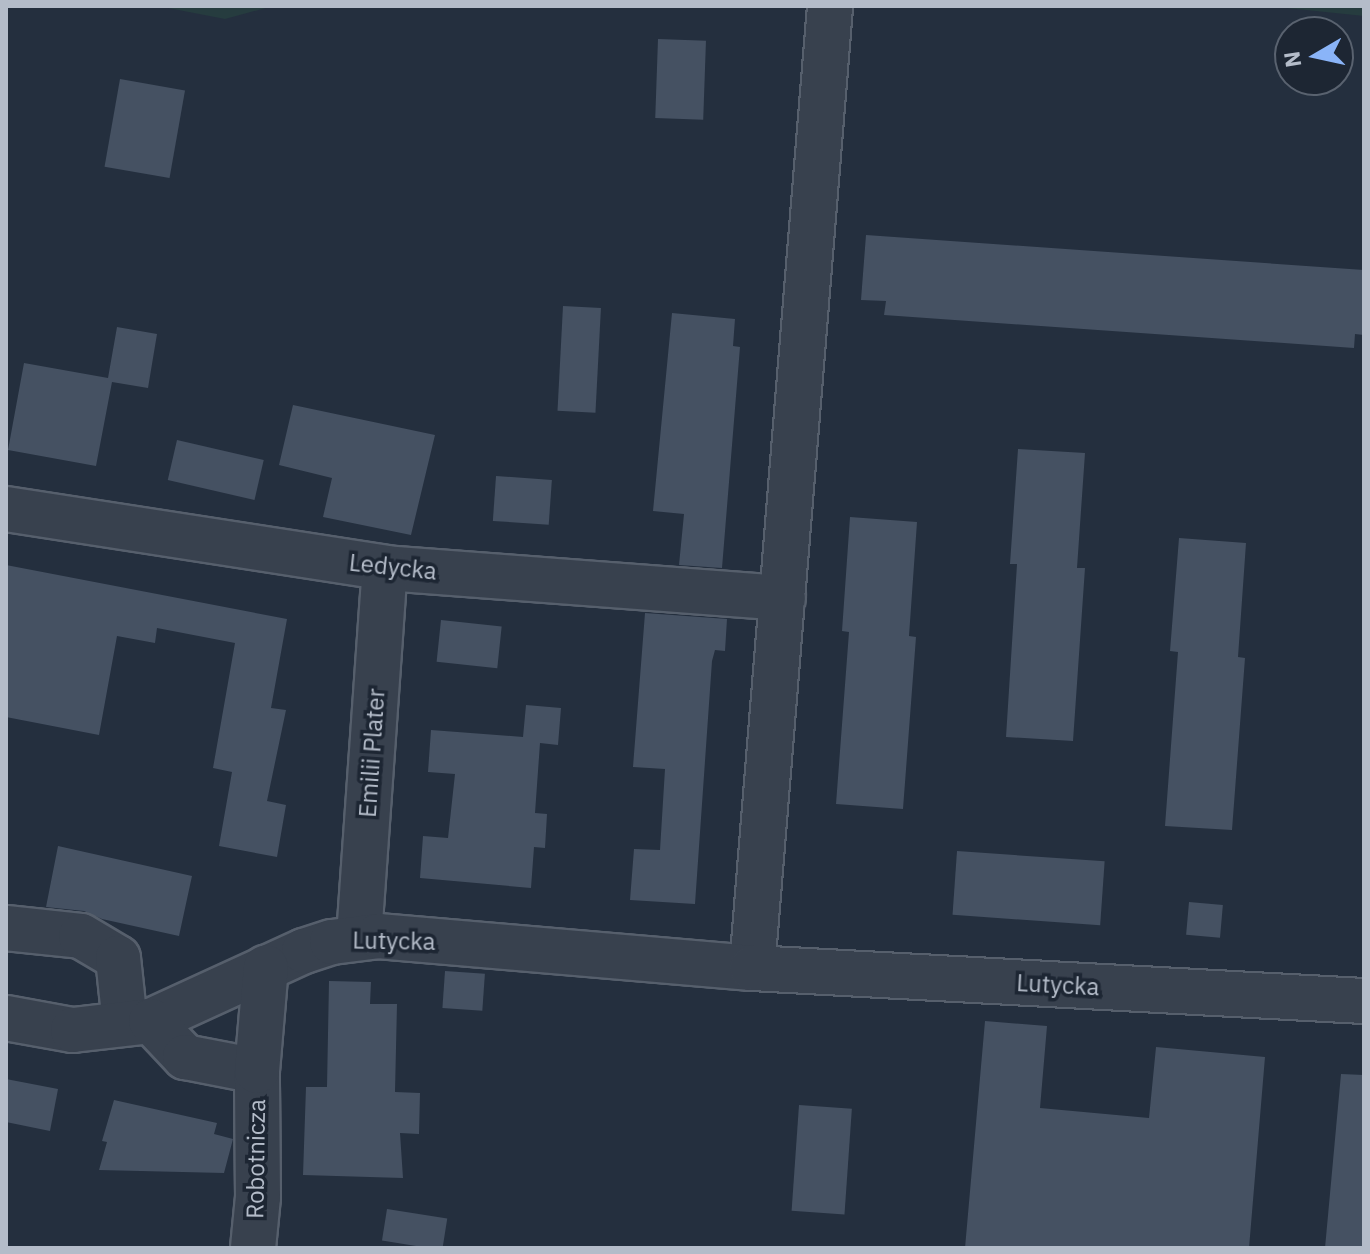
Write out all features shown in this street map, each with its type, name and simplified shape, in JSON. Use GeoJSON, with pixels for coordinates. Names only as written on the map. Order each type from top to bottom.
{"type":"FeatureCollection","features":[{"type":"Feature","properties":{"kind":"street"},"geometry":{"type":"LineString","coordinates":[[752,968],[830,6]]}},
{"type":"Feature","properties":{"kind":"street","name":"Ledycka"},"geometry":{"type":"LineString","coordinates":[[6,509],[385,568],[783,598]]}},
{"type":"Feature","properties":{"kind":"street","name":"Emilii Plater"},"geometry":{"type":"LineString","coordinates":[[359,937],[385,568]]}},
{"type":"Feature","properties":{"kind":"street"},"geometry":{"type":"LineString","coordinates":[[6,928],[81,936],[118,958],[138,1022]]}},
{"type":"Feature","properties":{"kind":"street","name":"Lutycka"},"geometry":{"type":"LineString","coordinates":[[6,1018],[73,1030],[138,1022],[318,946],[359,937],[403,938],[752,968],[1364,1001]]}},
{"type":"Feature","properties":{"kind":"street","name":"Robotnicza"},"geometry":{"type":"LineString","coordinates":[[253,1248],[258,1197],[257,1071],[266,967]]}},
{"type":"Feature","properties":{"kind":"street","name":"Robotnicza"},"geometry":{"type":"LineString","coordinates":[[138,1022],[185,1057],[257,1071]]}},
{"type":"Feature","properties":{"kind":"green space"},"geometry":{"type":"Polygon","coordinates":[[[158,6],[273,6],[225,19],[158,6]]]}},
{"type":"Feature","properties":{"kind":"green space"},"geometry":{"type":"Polygon","coordinates":[[[1268,6],[1364,6],[1364,16],[1268,6]]]}},
{"type":"Feature","properties":{"kind":"building"},"geometry":{"type":"Polygon","coordinates":[[[658,39],[706,41],[703,120],[655,118],[658,39]]]}},
{"type":"Feature","properties":{"kind":"building"},"geometry":{"type":"Polygon","coordinates":[[[120,79],[185,90],[170,178],[105,167],[120,79]]]}},
{"type":"Feature","properties":{"kind":"building"},"geometry":{"type":"Polygon","coordinates":[[[866,235],[1364,270],[1364,335],[1355,334],[1354,348],[884,315],[886,301],[861,300],[866,235]]]}},
{"type":"Feature","properties":{"kind":"building"},"geometry":{"type":"Polygon","coordinates":[[[563,306],[601,308],[595,413],[558,411],[563,306]]]}},
{"type":"Feature","properties":{"kind":"building"},"geometry":{"type":"Polygon","coordinates":[[[672,313],[735,319],[733,346],[740,347],[722,568],[679,565],[684,514],[653,511],[672,313]]]}},
{"type":"Feature","properties":{"kind":"building"},"geometry":{"type":"Polygon","coordinates":[[[117,327],[157,334],[148,388],[112,382],[96,466],[8,450],[24,363],[108,378],[117,327]]]}},
{"type":"Feature","properties":{"kind":"building"},"geometry":{"type":"Polygon","coordinates":[[[293,405],[435,435],[411,535],[323,517],[332,478],[279,465],[293,405]]]}},
{"type":"Feature","properties":{"kind":"building"},"geometry":{"type":"Polygon","coordinates":[[[177,440],[264,460],[254,500],[168,480],[177,440]]]}},
{"type":"Feature","properties":{"kind":"building"},"geometry":{"type":"Polygon","coordinates":[[[1018,449],[1085,453],[1077,568],[1085,568],[1073,741],[1006,737],[1017,564],[1010,564],[1018,449]]]}},
{"type":"Feature","properties":{"kind":"building"},"geometry":{"type":"Polygon","coordinates":[[[496,476],[552,480],[549,525],[493,521],[496,476]]]}},
{"type":"Feature","properties":{"kind":"building"},"geometry":{"type":"Polygon","coordinates":[[[850,517],[917,522],[909,636],[916,637],[903,809],[836,804],[849,632],[842,631],[850,517]]]}},
{"type":"Feature","properties":{"kind":"building"},"geometry":{"type":"Polygon","coordinates":[[[1179,538],[1246,543],[1238,657],[1245,658],[1232,830],[1165,826],[1178,652],[1170,651],[1179,538]]]}},
{"type":"Feature","properties":{"kind":"building"},"geometry":{"type":"Polygon","coordinates":[[[6,565],[287,619],[271,708],[286,710],[267,801],[286,805],[277,857],[219,846],[232,772],[213,768],[235,643],[157,628],[155,643],[117,636],[99,735],[6,717],[6,565]]]}},
{"type":"Feature","properties":{"kind":"building"},"geometry":{"type":"Polygon","coordinates":[[[645,613],[727,619],[725,651],[715,650],[712,661],[695,904],[630,900],[634,849],[660,850],[665,769],[633,767],[645,613]]]}},
{"type":"Feature","properties":{"kind":"building"},"geometry":{"type":"Polygon","coordinates":[[[441,620],[502,626],[497,668],[437,662],[441,620]]]}},
{"type":"Feature","properties":{"kind":"building"},"geometry":{"type":"Polygon","coordinates":[[[526,705],[561,708],[558,745],[540,743],[535,813],[547,814],[545,848],[534,847],[531,888],[420,878],[423,836],[448,838],[455,774],[428,772],[431,730],[523,737],[526,705]]]}},
{"type":"Feature","properties":{"kind":"building"},"geometry":{"type":"Polygon","coordinates":[[[58,846],[192,876],[179,936],[102,919],[84,911],[46,907],[58,846]]]}},
{"type":"Feature","properties":{"kind":"building"},"geometry":{"type":"Polygon","coordinates":[[[957,851],[1105,861],[1100,925],[953,915],[957,851]]]}},
{"type":"Feature","properties":{"kind":"building"},"geometry":{"type":"Polygon","coordinates":[[[1189,902],[1223,905],[1220,938],[1186,935],[1189,902]]]}},
{"type":"Feature","properties":{"kind":"building"},"geometry":{"type":"Polygon","coordinates":[[[445,971],[485,974],[482,1011],[442,1008],[445,971]]]}},
{"type":"Feature","properties":{"kind":"building"},"geometry":{"type":"Polygon","coordinates":[[[329,981],[371,982],[370,1004],[397,1004],[395,1092],[420,1093],[419,1134],[400,1133],[403,1178],[303,1175],[306,1087],[327,1087],[329,981]]]}},
{"type":"Feature","properties":{"kind":"building"},"geometry":{"type":"Polygon","coordinates":[[[985,1021],[1047,1026],[1040,1108],[1149,1118],[1156,1047],[1265,1057],[1249,1248],[965,1248],[985,1021]]]}},
{"type":"Feature","properties":{"kind":"building"},"geometry":{"type":"Polygon","coordinates":[[[1341,1074],[1364,1075],[1364,1248],[1325,1248],[1341,1074]]]}},
{"type":"Feature","properties":{"kind":"building"},"geometry":{"type":"Polygon","coordinates":[[[6,1079],[58,1089],[50,1131],[6,1122],[6,1079]]]}},
{"type":"Feature","properties":{"kind":"building"},"geometry":{"type":"Polygon","coordinates":[[[114,1100],[217,1123],[214,1134],[233,1139],[224,1173],[99,1170],[107,1142],[102,1141],[114,1100]]]}},
{"type":"Feature","properties":{"kind":"building"},"geometry":{"type":"Polygon","coordinates":[[[799,1105],[852,1109],[844,1214],[792,1211],[799,1105]]]}},
{"type":"Feature","properties":{"kind":"building"},"geometry":{"type":"Polygon","coordinates":[[[387,1209],[447,1219],[443,1248],[382,1241],[387,1209]]]}}]}
